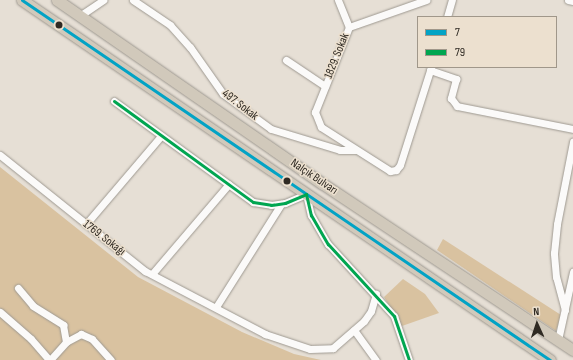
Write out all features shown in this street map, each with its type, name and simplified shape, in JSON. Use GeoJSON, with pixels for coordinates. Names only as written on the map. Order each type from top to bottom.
{"type":"FeatureCollection","features":[{"type":"Feature","properties":{"kind":"highway","name":"Nalçık Bulvarı"},"geometry":{"type":"LineString","coordinates":[[22,0],[547,359]]}},
{"type":"Feature","properties":{"kind":"highway","name":"Nalçık Bulvarı"},"geometry":{"type":"LineString","coordinates":[[57,0],[323,184],[573,350]]}},
{"type":"Feature","properties":{"kind":"street"},"geometry":{"type":"LineString","coordinates":[[81,16],[103,0]]}},
{"type":"Feature","properties":{"kind":"street","name":"497. Sokak"},"geometry":{"type":"LineString","coordinates":[[133,0],[170,25],[190,47],[223,94],[271,129],[340,150],[356,150]]}},
{"type":"Feature","properties":{"kind":"street","name":"1829. Sokak"},"geometry":{"type":"LineString","coordinates":[[338,0],[349,27],[315,112],[321,127],[356,150]]}},
{"type":"Feature","properties":{"kind":"street"},"geometry":{"type":"LineString","coordinates":[[349,27],[426,0]]}},
{"type":"Feature","properties":{"kind":"street"},"geometry":{"type":"LineString","coordinates":[[447,16],[452,0]]}},
{"type":"Feature","properties":{"kind":"street"},"geometry":{"type":"LineString","coordinates":[[568,0],[573,1]]}},
{"type":"Feature","properties":{"kind":"street"},"geometry":{"type":"LineString","coordinates":[[286,60],[326,86]]}},
{"type":"Feature","properties":{"kind":"street"},"geometry":{"type":"LineString","coordinates":[[356,150],[390,171],[397,169],[431,69],[456,79],[451,98],[457,106],[573,129]]}},
{"type":"Feature","properties":{"kind":"street"},"geometry":{"type":"LineString","coordinates":[[114,101],[253,202],[281,204],[306,194],[310,215],[328,244],[376,294],[394,316],[409,360]]}},
{"type":"Feature","properties":{"kind":"street"},"geometry":{"type":"LineString","coordinates":[[86,224],[161,136]]}},
{"type":"Feature","properties":{"kind":"street"},"geometry":{"type":"LineString","coordinates":[[565,310],[556,277],[554,253],[557,224],[573,142]]}},
{"type":"Feature","properties":{"kind":"street","name":"1769. Sokağı"},"geometry":{"type":"LineString","coordinates":[[0,155],[86,224],[152,274],[265,334],[315,350],[337,346],[368,316],[376,294]]}},
{"type":"Feature","properties":{"kind":"street"},"geometry":{"type":"LineString","coordinates":[[152,274],[229,184]]}},
{"type":"Feature","properties":{"kind":"street"},"geometry":{"type":"LineString","coordinates":[[216,307],[281,204]]}},
{"type":"Feature","properties":{"kind":"street"},"geometry":{"type":"LineString","coordinates":[[558,340],[565,310],[571,297],[573,272]]}},
{"type":"Feature","properties":{"kind":"street"},"geometry":{"type":"LineString","coordinates":[[18,288],[33,306],[63,325],[66,342]]}},
{"type":"Feature","properties":{"kind":"street"},"geometry":{"type":"LineString","coordinates":[[0,312],[31,339],[50,360],[66,342],[77,335],[87,335],[111,360]]}},
{"type":"Feature","properties":{"kind":"street"},"geometry":{"type":"LineString","coordinates":[[354,330],[376,360]]}},
{"type":"Feature","properties":{"kind":"shaded area"},"geometry":{"type":"Polygon","coordinates":[[[0,167],[138,277],[242,332],[294,354],[321,360],[0,360],[0,167]]]}},
{"type":"Feature","properties":{"kind":"shaded area"},"geometry":{"type":"Polygon","coordinates":[[[443,239],[561,315],[556,331],[437,250],[443,239]]]}},
{"type":"Feature","properties":{"kind":"shaded area"},"geometry":{"type":"Polygon","coordinates":[[[403,279],[425,294],[439,313],[402,326],[384,297],[403,279]]]}},
{"type":"Feature","properties":{"kind":"transit line","name":"7"},"geometry":{"type":"LineString","coordinates":[[22,0],[550,360]]}},
{"type":"Feature","properties":{"kind":"transit line","name":"79"},"geometry":{"type":"LineString","coordinates":[[114,101],[253,202],[271,205],[285,203],[306,194],[311,215],[328,244],[394,316],[409,360]]}}]}
